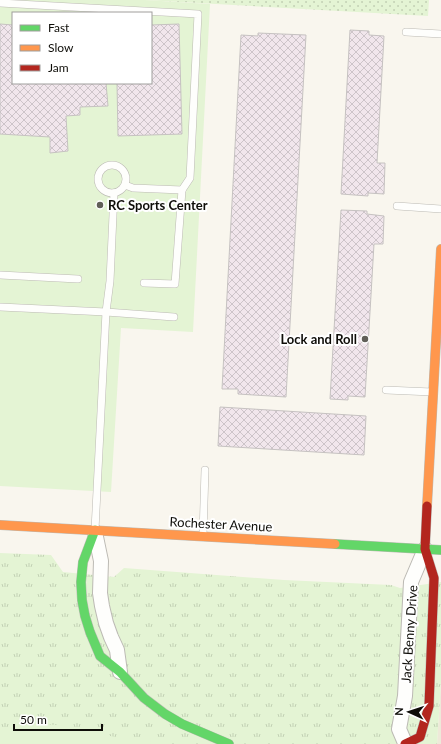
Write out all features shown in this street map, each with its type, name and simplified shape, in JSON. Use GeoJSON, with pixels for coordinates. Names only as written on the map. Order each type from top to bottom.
{"type":"FeatureCollection","features":[{"type":"Feature","properties":{"kind":"street","name":"Jack Benny Drive"},"geometry":{"type":"LineString","coordinates":[[425,549],[434,578],[429,706],[420,737],[405,744],[399,729],[405,696],[411,582],[425,549],[441,249]]}},
{"type":"Feature","properties":{"kind":"street","name":"Rochester Avenue"},"geometry":{"type":"LineString","coordinates":[[0,525],[441,550]]}},
{"type":"Feature","properties":{"kind":"street"},"geometry":{"type":"LineString","coordinates":[[95,530],[101,561],[100,593],[102,606],[108,630],[117,650],[120,672]]}},
{"type":"Feature","properties":{"kind":"street"},"geometry":{"type":"LineString","coordinates":[[95,530],[83,562],[81,582],[82,600],[90,632],[100,656],[120,672],[144,698],[165,714],[182,724],[229,744]]}},
{"type":"Feature","properties":{"kind":"lane"},"geometry":{"type":"LineString","coordinates":[[0,3],[198,14],[190,178],[182,190],[176,284],[144,283]]}},
{"type":"Feature","properties":{"kind":"lane"},"geometry":{"type":"LineString","coordinates":[[406,32],[441,34]]}},
{"type":"Feature","properties":{"kind":"lane"},"geometry":{"type":"LineString","coordinates":[[115,165],[123,169],[127,178],[121,191],[114,193],[102,190],[99,186],[98,180],[98,176],[102,168],[115,165]]}},
{"type":"Feature","properties":{"kind":"lane"},"geometry":{"type":"LineString","coordinates":[[90,177],[98,180]]}},
{"type":"Feature","properties":{"kind":"lane"},"geometry":{"type":"LineString","coordinates":[[125,185],[133,188],[182,190]]}},
{"type":"Feature","properties":{"kind":"lane"},"geometry":{"type":"LineString","coordinates":[[95,530],[106,312],[110,281],[114,193]]}},
{"type":"Feature","properties":{"kind":"lane"},"geometry":{"type":"LineString","coordinates":[[397,206],[441,209]]}},
{"type":"Feature","properties":{"kind":"lane"},"geometry":{"type":"LineString","coordinates":[[0,275],[78,279]]}},
{"type":"Feature","properties":{"kind":"lane"},"geometry":{"type":"LineString","coordinates":[[0,307],[174,317]]}},
{"type":"Feature","properties":{"kind":"lane"},"geometry":{"type":"LineString","coordinates":[[386,390],[433,392]]}},
{"type":"Feature","properties":{"kind":"lane"},"geometry":{"type":"LineString","coordinates":[[203,536],[205,470]]}},
{"type":"Feature","properties":{"kind":"shaded area"},"geometry":{"type":"Polygon","coordinates":[[[441,681],[441,744],[437,744],[441,681]]]}},
{"type":"Feature","properties":{"kind":"green space","name":"RC Sports Center"},"geometry":{"type":"Polygon","coordinates":[[[0,0],[145,0],[210,4],[193,332],[121,328],[111,492],[0,486],[0,0]]]}},
{"type":"Feature","properties":{"kind":"green space"},"geometry":{"type":"Polygon","coordinates":[[[145,0],[429,0],[428,16],[145,0]]]}},
{"type":"Feature","properties":{"kind":"green space"},"geometry":{"type":"Polygon","coordinates":[[[0,553],[51,555],[63,572],[114,577],[124,568],[284,580],[391,585],[400,588],[441,582],[441,681],[437,744],[0,744],[0,553]]]}},
{"type":"Feature","properties":{"kind":"green space"},"geometry":{"type":"Polygon","coordinates":[[[32,724],[57,725],[125,739],[150,738],[151,744],[0,744],[0,730],[12,726],[32,724]]]}},
{"type":"Feature","properties":{"kind":"building"},"geometry":{"type":"Polygon","coordinates":[[[0,24],[12,25],[12,84],[106,84],[108,106],[80,107],[80,115],[66,116],[68,151],[50,153],[50,137],[0,134],[0,24]]]}},
{"type":"Feature","properties":{"kind":"building"},"geometry":{"type":"Polygon","coordinates":[[[179,24],[182,134],[118,136],[117,84],[152,84],[152,25],[179,24]]]}},
{"type":"Feature","properties":{"kind":"building"},"geometry":{"type":"Polygon","coordinates":[[[350,30],[369,31],[369,35],[384,36],[377,163],[385,163],[384,194],[368,193],[368,196],[341,194],[350,30]]]}},
{"type":"Feature","properties":{"kind":"building"},"geometry":{"type":"Polygon","coordinates":[[[258,33],[306,35],[286,397],[238,394],[238,389],[222,389],[241,35],[258,36],[258,33]]]}},
{"type":"Feature","properties":{"kind":"building"},"geometry":{"type":"Polygon","coordinates":[[[341,210],[367,211],[367,214],[384,216],[383,244],[374,244],[365,397],[348,396],[348,400],[330,399],[341,210]]]}},
{"type":"Feature","properties":{"kind":"building"},"geometry":{"type":"Polygon","coordinates":[[[220,407],[366,416],[364,455],[218,446],[220,407]]]}},
{"type":"Feature","properties":{"kind":"traffic: fast"},"geometry":{"type":"LineString","coordinates":[[95,530],[83,562],[81,582],[85,616],[100,656],[120,672],[144,698],[165,714],[182,724],[229,744]]}},
{"type":"Feature","properties":{"kind":"traffic: fast"},"geometry":{"type":"LineString","coordinates":[[335,544],[441,550]]}},
{"type":"Feature","properties":{"kind":"traffic: slow"},"geometry":{"type":"LineString","coordinates":[[427,506],[441,249]]}},
{"type":"Feature","properties":{"kind":"traffic: slow"},"geometry":{"type":"LineString","coordinates":[[0,525],[335,544]]}},
{"type":"Feature","properties":{"kind":"traffic: jam"},"geometry":{"type":"LineString","coordinates":[[405,744],[420,737],[429,706],[434,578],[425,549],[427,506]]}},
{"type":"Feature","properties":{"kind":"place","name":"RC Sports Center"},"geometry":{"type":"Point","coordinates":[100,205]}},
{"type":"Feature","properties":{"kind":"place","name":"Lock and Roll"},"geometry":{"type":"Point","coordinates":[365,339]}}]}
